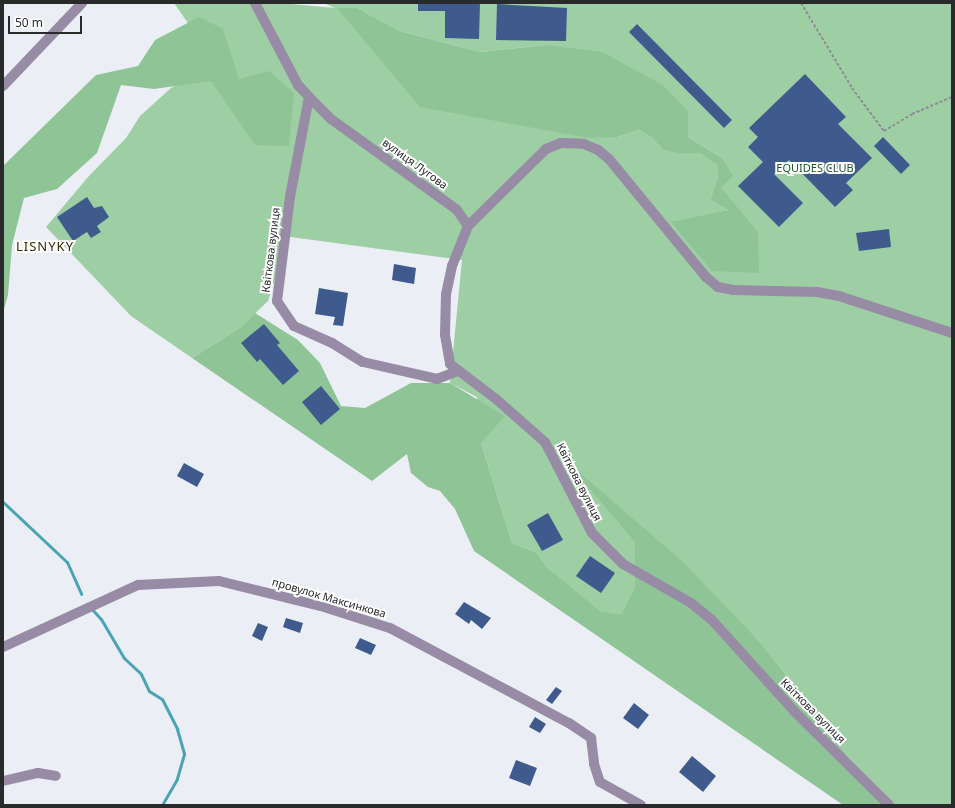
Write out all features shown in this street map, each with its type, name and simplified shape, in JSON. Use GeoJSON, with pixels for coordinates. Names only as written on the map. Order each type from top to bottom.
{"type":"FeatureCollection","features":[{"type":"Feature","properties":{"kind":"street"},"geometry":{"type":"LineString","coordinates":[[3,86],[82,3]]}},
{"type":"Feature","properties":{"kind":"street","name":"вулиця Лугова"},"geometry":{"type":"LineString","coordinates":[[256,3],[298,85],[309,97],[331,119],[457,210],[468,226]]}},
{"type":"Feature","properties":{"kind":"street","name":"Квіткова вулиця"},"geometry":{"type":"LineString","coordinates":[[309,97],[290,197],[277,301],[294,326],[332,343],[363,362],[437,379],[458,371],[496,398],[545,442],[592,533],[618,559],[638,574],[691,602],[710,619],[795,712],[890,805]]}},
{"type":"Feature","properties":{"kind":"street"},"geometry":{"type":"LineString","coordinates":[[458,371],[450,364],[445,335],[446,294],[452,266],[468,226],[546,149],[561,143],[584,144],[598,150],[609,158],[706,277],[718,287],[733,290],[817,292],[839,296],[952,333]]}},
{"type":"Feature","properties":{"kind":"street","name":"провулок Максинкова"},"geometry":{"type":"LineString","coordinates":[[3,647],[138,585],[173,582],[226,583],[321,606],[390,628],[569,723],[591,738],[594,764],[600,782],[641,805]]}},
{"type":"Feature","properties":{"kind":"street"},"geometry":{"type":"LineString","coordinates":[[3,781],[38,773],[56,776]]}},
{"type":"Feature","properties":{"kind":"path"},"geometry":{"type":"LineString","coordinates":[[801,3],[852,88],[884,131],[912,114],[952,97]]}},
{"type":"Feature","properties":{"kind":"green space","name":"EQUIDES CLUB"},"geometry":{"type":"Polygon","coordinates":[[[174,3],[280,3],[335,8],[324,3],[952,3],[952,805],[883,805],[829,730],[760,642],[723,605],[567,462],[635,543],[635,587],[621,614],[601,613],[547,567],[537,553],[512,543],[481,443],[477,397],[450,383],[462,260],[283,236],[279,266],[268,301],[241,327],[192,358],[131,316],[46,227],[88,177],[126,138],[140,116],[171,88],[222,62],[201,42],[174,3]],[[337,8],[618,137],[639,130],[651,137],[663,150],[678,154],[701,152],[718,166],[718,176],[710,200],[728,210],[671,223],[758,231],[720,188],[722,158],[688,137],[688,111],[546,45],[480,52],[400,31],[357,8],[337,8]]]}},
{"type":"Feature","properties":{"kind":"green space"},"geometry":{"type":"Polygon","coordinates":[[[337,8],[357,8],[400,31],[480,52],[546,45],[602,52],[663,85],[688,111],[688,137],[722,158],[733,176],[721,188],[758,231],[759,273],[712,271],[671,222],[728,210],[710,200],[718,176],[718,166],[701,153],[678,154],[663,150],[651,137],[639,130],[618,137],[588,138],[420,107],[337,8]]]}},
{"type":"Feature","properties":{"kind":"green space"},"geometry":{"type":"Polygon","coordinates":[[[199,17],[223,29],[239,79],[269,71],[294,93],[289,146],[255,145],[211,81],[154,89],[121,85],[97,153],[57,189],[24,198],[12,245],[8,295],[3,313],[3,166],[96,75],[138,66],[155,40],[199,17]]]}},
{"type":"Feature","properties":{"kind":"green space"},"geometry":{"type":"Polygon","coordinates":[[[255,313],[298,340],[320,363],[341,406],[365,408],[411,383],[450,383],[505,416],[481,443],[512,543],[537,553],[547,567],[601,612],[621,614],[635,587],[635,543],[565,460],[682,561],[760,642],[829,730],[883,805],[843,805],[474,551],[455,509],[440,491],[428,487],[411,473],[407,454],[372,481],[192,358],[241,327],[255,313]]]}},
{"type":"Feature","properties":{"kind":"building"},"geometry":{"type":"Polygon","coordinates":[[[418,3],[480,3],[479,39],[445,38],[445,11],[418,11],[418,3]]]}},
{"type":"Feature","properties":{"kind":"building"},"geometry":{"type":"Polygon","coordinates":[[[497,4],[567,8],[566,41],[496,40],[497,4]]]}},
{"type":"Feature","properties":{"kind":"building"},"geometry":{"type":"Polygon","coordinates":[[[637,24],[732,120],[724,128],[629,32],[637,24]]]}},
{"type":"Feature","properties":{"kind":"building"},"geometry":{"type":"Polygon","coordinates":[[[805,74],[846,117],[838,124],[872,158],[846,183],[853,190],[835,207],[789,160],[774,174],[803,203],[779,227],[738,186],[763,162],[748,147],[758,137],[749,128],[805,74]]]}},
{"type":"Feature","properties":{"kind":"building"},"geometry":{"type":"Polygon","coordinates":[[[883,137],[910,165],[901,174],[874,146],[883,137]]]}},
{"type":"Feature","properties":{"kind":"building"},"geometry":{"type":"Polygon","coordinates":[[[87,197],[94,208],[102,206],[109,217],[97,226],[101,232],[91,238],[87,232],[73,241],[57,217],[87,197]]]}},
{"type":"Feature","properties":{"kind":"building"},"geometry":{"type":"Polygon","coordinates":[[[889,229],[891,247],[859,251],[856,233],[889,229]]]}},
{"type":"Feature","properties":{"kind":"building"},"geometry":{"type":"Polygon","coordinates":[[[394,264],[416,268],[414,284],[392,280],[394,264]]]}},
{"type":"Feature","properties":{"kind":"building"},"geometry":{"type":"Polygon","coordinates":[[[319,288],[348,293],[343,326],[333,325],[335,317],[315,314],[319,288]]]}},
{"type":"Feature","properties":{"kind":"building"},"geometry":{"type":"Polygon","coordinates":[[[264,324],[280,343],[277,345],[299,371],[283,385],[260,359],[257,362],[241,343],[264,324]]]}},
{"type":"Feature","properties":{"kind":"building"},"geometry":{"type":"Polygon","coordinates":[[[321,386],[340,409],[321,425],[302,402],[321,386]]]}},
{"type":"Feature","properties":{"kind":"building"},"geometry":{"type":"Polygon","coordinates":[[[184,463],[204,474],[197,487],[177,476],[184,463]]]}},
{"type":"Feature","properties":{"kind":"building"},"geometry":{"type":"Polygon","coordinates":[[[548,513],[563,540],[542,551],[527,525],[548,513]]]}},
{"type":"Feature","properties":{"kind":"building"},"geometry":{"type":"Polygon","coordinates":[[[590,556],[615,573],[601,593],[576,576],[590,556]]]}},
{"type":"Feature","properties":{"kind":"building"},"geometry":{"type":"Polygon","coordinates":[[[464,602],[491,618],[482,629],[471,620],[469,624],[455,614],[464,602]]]}},
{"type":"Feature","properties":{"kind":"building"},"geometry":{"type":"Polygon","coordinates":[[[286,618],[303,623],[300,633],[283,627],[286,618]]]}},
{"type":"Feature","properties":{"kind":"building"},"geometry":{"type":"Polygon","coordinates":[[[258,623],[268,627],[262,641],[252,636],[258,623]]]}},
{"type":"Feature","properties":{"kind":"building"},"geometry":{"type":"Polygon","coordinates":[[[360,638],[376,645],[371,655],[355,648],[360,638]]]}},
{"type":"Feature","properties":{"kind":"building"},"geometry":{"type":"Polygon","coordinates":[[[556,687],[562,691],[552,704],[546,700],[556,687]]]}},
{"type":"Feature","properties":{"kind":"building"},"geometry":{"type":"Polygon","coordinates":[[[634,703],[649,715],[638,729],[623,718],[634,703]]]}},
{"type":"Feature","properties":{"kind":"building"},"geometry":{"type":"Polygon","coordinates":[[[535,717],[546,724],[540,733],[529,727],[535,717]]]}},
{"type":"Feature","properties":{"kind":"building"},"geometry":{"type":"Polygon","coordinates":[[[692,756],[716,776],[703,792],[679,772],[692,756]]]}},
{"type":"Feature","properties":{"kind":"building"},"geometry":{"type":"Polygon","coordinates":[[[516,760],[537,768],[530,786],[509,778],[516,760]]]}},
{"type":"Feature","properties":{"kind":"waterway"},"geometry":{"type":"LineString","coordinates":[[3,502],[67,562],[81,594]]}},
{"type":"Feature","properties":{"kind":"waterway"},"geometry":{"type":"LineString","coordinates":[[91,608],[101,619],[124,658],[141,674],[149,691],[162,699],[177,729],[184,754],[177,779],[162,805]]}},
{"type":"Feature","properties":{"kind":"district","name":"LISNYKY"},"geometry":{"type":"Point","coordinates":[45,246]}}]}
